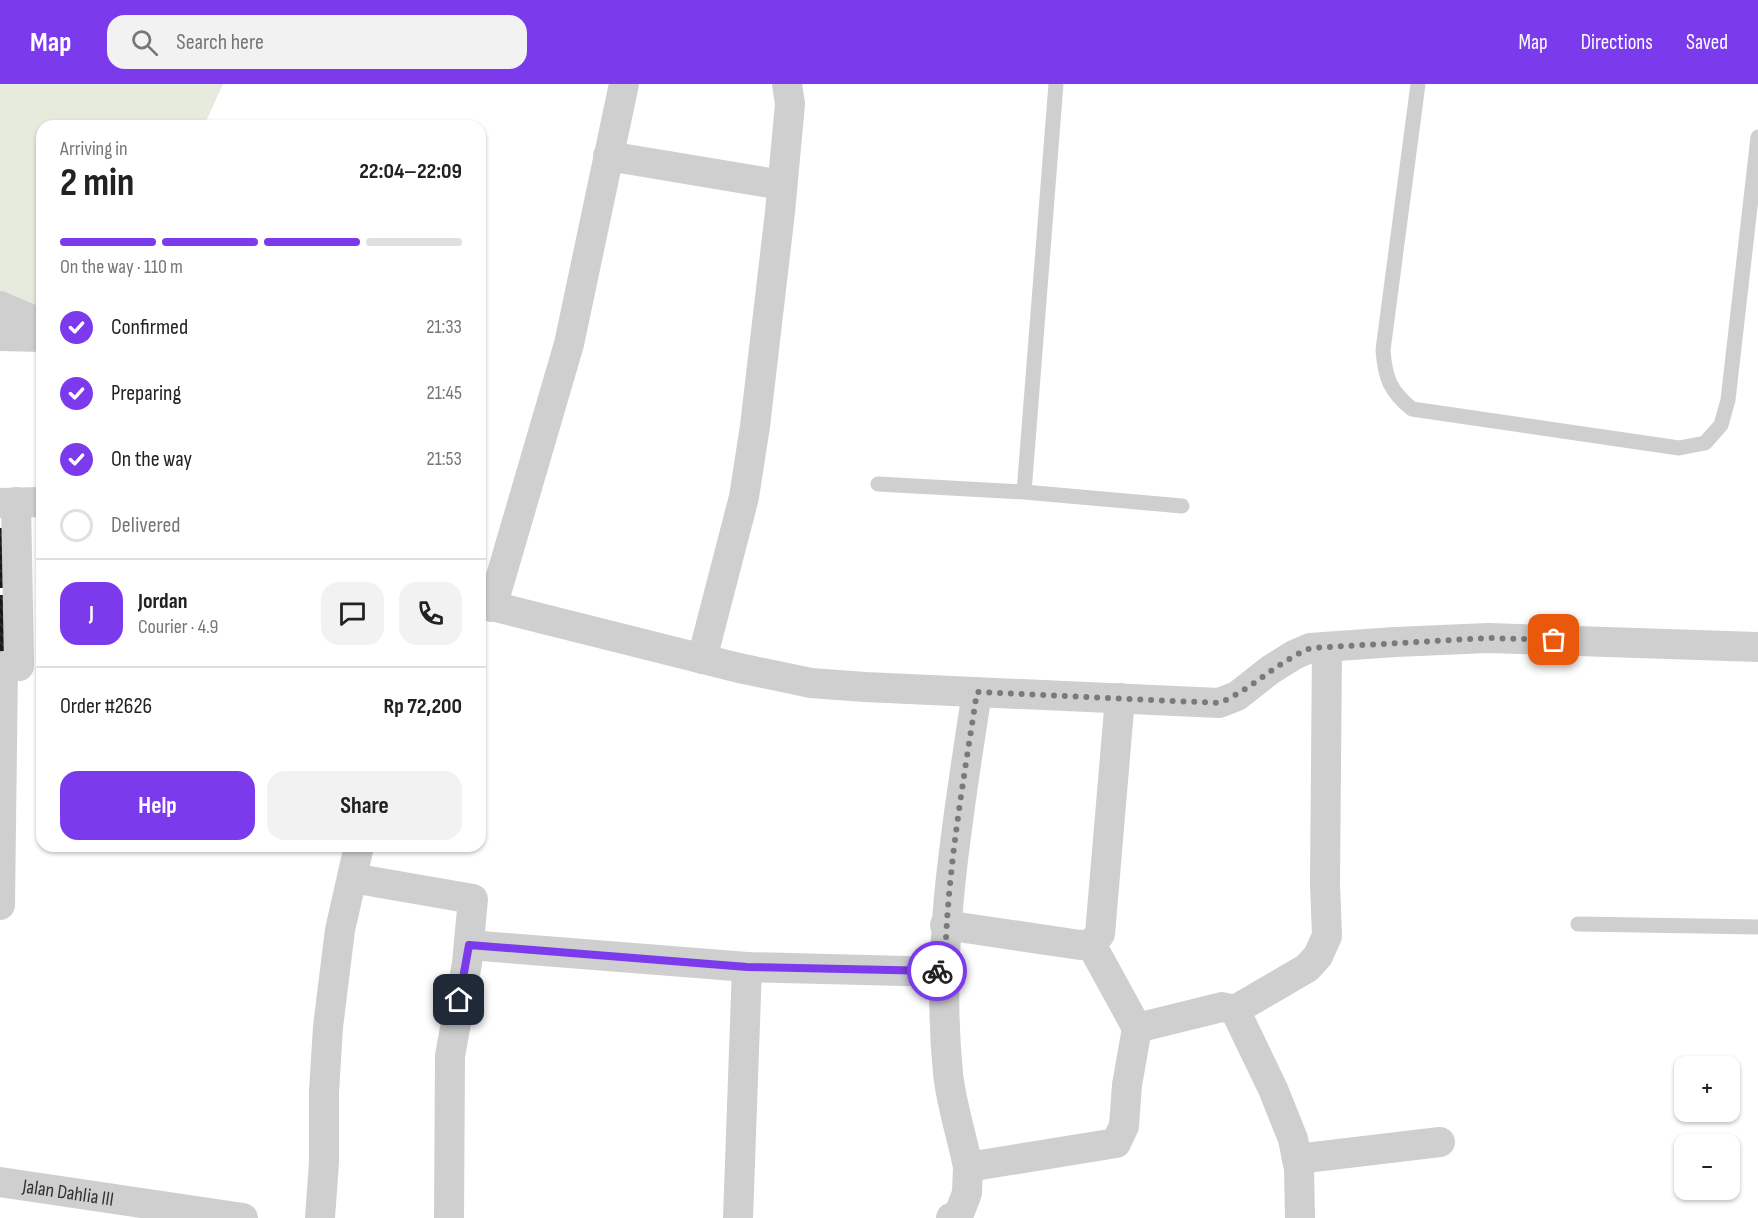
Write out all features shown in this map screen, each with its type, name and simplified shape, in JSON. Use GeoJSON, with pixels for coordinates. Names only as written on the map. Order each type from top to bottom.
{"type":"FeatureCollection","features":[{"type":"Feature","properties":{"kind":"street"},"geometry":{"type":"LineString","coordinates":[[624,84],[569,344],[486,605],[702,659],[811,683],[1219,703],[1237,696],[1270,670],[1294,655],[1311,648],[1488,638],[1758,647]]}},
{"type":"Feature","properties":{"kind":"street"},"geometry":{"type":"LineString","coordinates":[[702,659],[744,497],[755,426],[790,104],[787,84]]}},
{"type":"Feature","properties":{"kind":"street"},"geometry":{"type":"LineString","coordinates":[[608,156],[782,185]]}},
{"type":"Feature","properties":{"kind":"street"},"geometry":{"type":"LineString","coordinates":[[0,306],[36,321]]}},
{"type":"Feature","properties":{"kind":"street"},"geometry":{"type":"LineString","coordinates":[[0,336],[36,337]]}},
{"type":"Feature","properties":{"kind":"street"},"geometry":{"type":"LineString","coordinates":[[0,905],[16,666],[20,502]]}},
{"type":"Feature","properties":{"kind":"street"},"geometry":{"type":"LineString","coordinates":[[1137,1028],[1222,1007],[1235,1010],[1307,968],[1318,956],[1327,936],[1325,872],[1327,647]]}},
{"type":"Feature","properties":{"kind":"street"},"geometry":{"type":"LineString","coordinates":[[951,1218],[959,1214],[967,1193],[968,1167],[948,1075],[944,1012],[945,926],[977,692]]}},
{"type":"Feature","properties":{"kind":"street"},"geometry":{"type":"LineString","coordinates":[[945,926],[1080,945],[1091,944],[1100,934],[1120,698]]}},
{"type":"Feature","properties":{"kind":"street"},"geometry":{"type":"LineString","coordinates":[[320,1218],[328,1027],[340,930],[358,852]]}},
{"type":"Feature","properties":{"kind":"street"},"geometry":{"type":"LineString","coordinates":[[352,878],[473,899],[469,945],[450,1056],[449,1218]]}},
{"type":"Feature","properties":{"kind":"street"},"geometry":{"type":"LineString","coordinates":[[968,1167],[1116,1143],[1124,1126],[1127,1085],[1137,1028],[1091,944]]}},
{"type":"Feature","properties":{"kind":"street"},"geometry":{"type":"LineString","coordinates":[[469,945],[747,967],[945,972]]}},
{"type":"Feature","properties":{"kind":"street"},"geometry":{"type":"LineString","coordinates":[[738,1218],[747,967]]}},
{"type":"Feature","properties":{"kind":"street"},"geometry":{"type":"LineString","coordinates":[[1235,1010],[1293,1139],[1299,1169],[1300,1218]]}},
{"type":"Feature","properties":{"kind":"street"},"geometry":{"type":"LineString","coordinates":[[1297,1159],[1440,1142]]}},
{"type":"Feature","properties":{"kind":"street","name":"Jalan Dahlia III"},"geometry":{"type":"LineString","coordinates":[[0,1182],[243,1218]]}},
{"type":"Feature","properties":{"kind":"lane"},"geometry":{"type":"LineString","coordinates":[[1024,492],[1056,84]]}},
{"type":"Feature","properties":{"kind":"lane"},"geometry":{"type":"LineString","coordinates":[[1418,84],[1383,350],[1384,366],[1389,383],[1398,397],[1412,409],[1679,448],[1705,443],[1721,425],[1728,400],[1758,137]]}},
{"type":"Feature","properties":{"kind":"lane"},"geometry":{"type":"LineString","coordinates":[[878,484],[1024,492],[1182,506]]}},
{"type":"Feature","properties":{"kind":"lane"},"geometry":{"type":"LineString","coordinates":[[1578,924],[1758,927]]}},
{"type":"Feature","properties":{"kind":"shaded area"},"geometry":{"type":"Polygon","coordinates":[[[0,84],[223,84],[207,120],[36,120],[36,326],[0,320],[0,84]]]}},
{"type":"Feature","properties":{"kind":"building"},"geometry":{"type":"Polygon","coordinates":[[[0,528],[9,528],[9,588],[0,588],[0,528]]]}},
{"type":"Feature","properties":{"kind":"building"},"geometry":{"type":"Polygon","coordinates":[[[0,595],[9,595],[9,655],[0,655],[0,595]]]}},
{"type":"Feature","properties":{"kind":"way so far"},"geometry":{"type":"LineString","coordinates":[[937,971],[945,972],[945,926],[977,692],[1219,703],[1237,696],[1270,670],[1294,655],[1311,648],[1488,638],[1554,640]]}},
{"type":"Feature","properties":{"kind":"route"},"geometry":{"type":"LineString","coordinates":[[459,1000],[469,945],[747,967],[937,971]]}}]}
